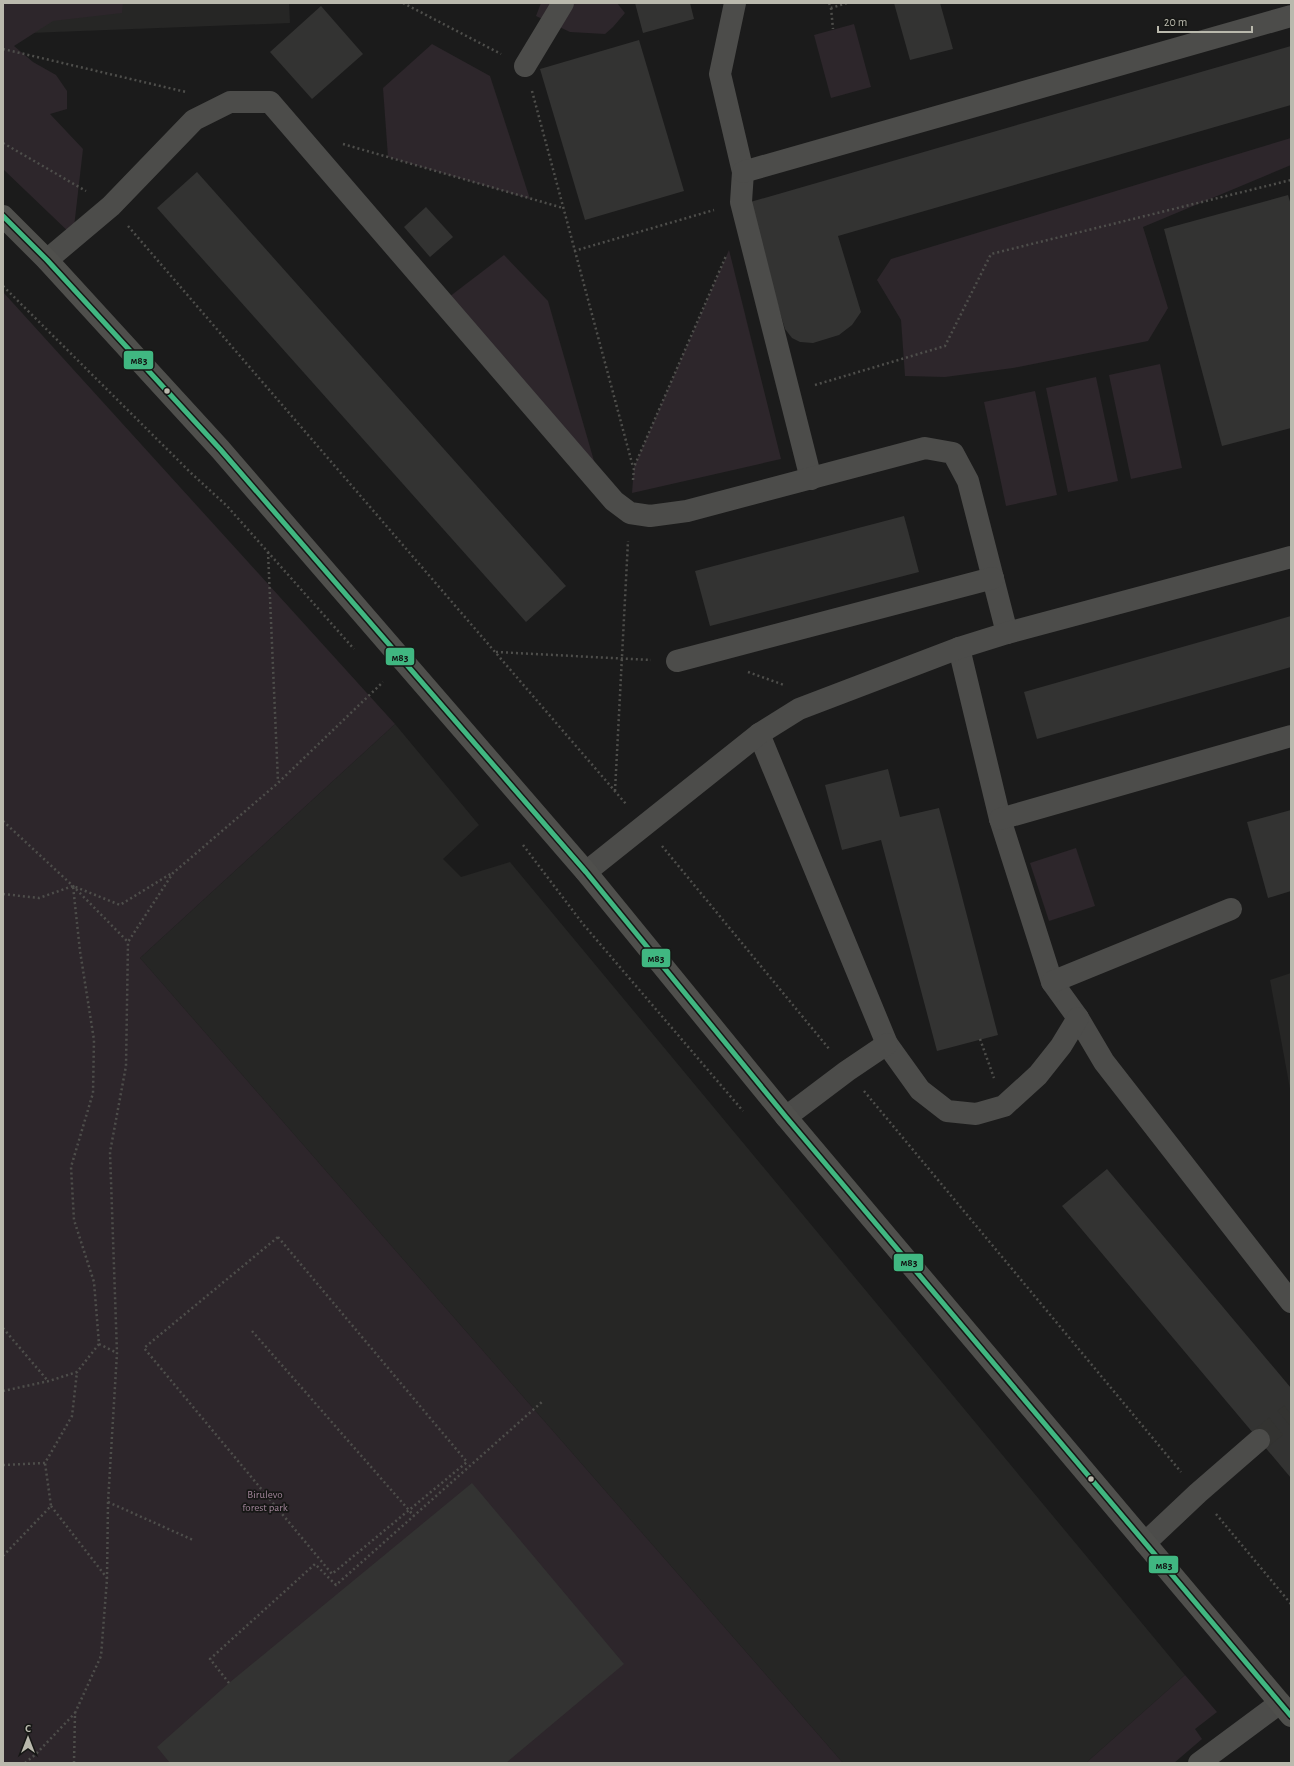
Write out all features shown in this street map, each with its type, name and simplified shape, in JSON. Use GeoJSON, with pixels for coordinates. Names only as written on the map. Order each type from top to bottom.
{"type":"FeatureCollection","features":[{"type":"Feature","properties":{"kind":"main road"},"geometry":{"type":"LineString","coordinates":[[3,216],[47,260],[231,461],[586,872],[786,1117],[1286,1710]]}},
{"type":"Feature","properties":{"kind":"lane"},"geometry":{"type":"LineString","coordinates":[[526,66],[563,3]]}},
{"type":"Feature","properties":{"kind":"lane"},"geometry":{"type":"LineString","coordinates":[[735,3],[720,74],[743,172],[741,202],[811,479]]}},
{"type":"Feature","properties":{"kind":"lane"},"geometry":{"type":"LineString","coordinates":[[743,172],[1291,16]]}},
{"type":"Feature","properties":{"kind":"lane"},"geometry":{"type":"LineString","coordinates":[[47,260],[111,206],[194,120],[230,102],[270,102],[614,501],[630,513],[650,516],[687,511],[925,448],[953,453],[968,481],[1007,633]]}},
{"type":"Feature","properties":{"kind":"lane"},"geometry":{"type":"LineString","coordinates":[[586,872],[759,734],[799,709],[959,648],[1007,633],[1291,557]]}},
{"type":"Feature","properties":{"kind":"lane"},"geometry":{"type":"LineString","coordinates":[[677,661],[993,578]]}},
{"type":"Feature","properties":{"kind":"lane"},"geometry":{"type":"LineString","coordinates":[[959,648],[1000,818],[1052,982],[1078,1018],[1104,1062],[1291,1302]]}},
{"type":"Feature","properties":{"kind":"lane"},"geometry":{"type":"LineString","coordinates":[[759,734],[887,1044],[920,1090],[947,1111],[976,1114],[1004,1106],[1038,1075],[1061,1046],[1078,1018]]}},
{"type":"Feature","properties":{"kind":"lane"},"geometry":{"type":"LineString","coordinates":[[1000,818],[1291,736]]}},
{"type":"Feature","properties":{"kind":"lane"},"geometry":{"type":"LineString","coordinates":[[1052,982],[1231,909]]}},
{"type":"Feature","properties":{"kind":"lane"},"geometry":{"type":"LineString","coordinates":[[786,1117],[847,1071],[887,1044]]}},
{"type":"Feature","properties":{"kind":"lane"},"geometry":{"type":"LineString","coordinates":[[1145,1543],[1198,1493],[1259,1440]]}},
{"type":"Feature","properties":{"kind":"lane"},"geometry":{"type":"LineString","coordinates":[[1199,1763],[1286,1710]]}},
{"type":"Feature","properties":{"kind":"path"},"geometry":{"type":"LineString","coordinates":[[403,3],[526,66],[574,251],[634,467]]}},
{"type":"Feature","properties":{"kind":"path"},"geometry":{"type":"LineString","coordinates":[[829,3],[831,8],[833,29]]}},
{"type":"Feature","properties":{"kind":"path"},"geometry":{"type":"LineString","coordinates":[[831,8],[847,3]]}},
{"type":"Feature","properties":{"kind":"path"},"geometry":{"type":"LineString","coordinates":[[3,49],[230,102]]}},
{"type":"Feature","properties":{"kind":"path"},"geometry":{"type":"LineString","coordinates":[[337,142],[563,208]]}},
{"type":"Feature","properties":{"kind":"path"},"geometry":{"type":"LineString","coordinates":[[3,143],[111,206],[277,401],[496,652],[644,825],[1291,1604]]}},
{"type":"Feature","properties":{"kind":"path"},"geometry":{"type":"LineString","coordinates":[[790,392],[945,346],[991,254],[1291,180]]}},
{"type":"Feature","properties":{"kind":"path"},"geometry":{"type":"LineString","coordinates":[[574,251],[741,202]]}},
{"type":"Feature","properties":{"kind":"path"},"geometry":{"type":"LineString","coordinates":[[615,791],[621,659],[634,467],[729,250]]}},
{"type":"Feature","properties":{"kind":"path"},"geometry":{"type":"LineString","coordinates":[[3,286],[191,473],[227,506],[357,652]]}},
{"type":"Feature","properties":{"kind":"path"},"geometry":{"type":"LineString","coordinates":[[268,552],[278,783]]}},
{"type":"Feature","properties":{"kind":"path"},"geometry":{"type":"LineString","coordinates":[[496,652],[677,661]]}},
{"type":"Feature","properties":{"kind":"path"},"geometry":{"type":"LineString","coordinates":[[744,670],[824,699]]}},
{"type":"Feature","properties":{"kind":"path"},"geometry":{"type":"LineString","coordinates":[[3,894],[39,898],[73,886],[120,905],[173,873],[278,783],[383,682],[388,688]]}},
{"type":"Feature","properties":{"kind":"path"},"geometry":{"type":"LineString","coordinates":[[3,821],[73,886],[128,942]]}},
{"type":"Feature","properties":{"kind":"path"},"geometry":{"type":"LineString","coordinates":[[522,843],[583,924],[743,1111]]}},
{"type":"Feature","properties":{"kind":"path"},"geometry":{"type":"LineString","coordinates":[[25,1763],[36,1754],[75,1713],[101,1656],[107,1579],[108,1502],[117,1353],[110,1152],[126,1066],[128,942],[173,873]]}},
{"type":"Feature","properties":{"kind":"path"},"geometry":{"type":"LineString","coordinates":[[73,886],[80,951],[94,1040],[93,1093],[71,1167],[74,1220],[94,1282],[99,1344],[77,1372],[72,1416],[44,1463],[51,1506],[107,1579]]}},
{"type":"Feature","properties":{"kind":"path"},"geometry":{"type":"LineString","coordinates":[[980,1039],[1004,1106]]}},
{"type":"Feature","properties":{"kind":"path"},"geometry":{"type":"LineString","coordinates":[[278,1237],[466,1462],[409,1510],[332,1574],[144,1348],[278,1237]]}},
{"type":"Feature","properties":{"kind":"path"},"geometry":{"type":"LineString","coordinates":[[3,1328],[49,1381]]}},
{"type":"Feature","properties":{"kind":"path"},"geometry":{"type":"LineString","coordinates":[[252,1331],[414,1516]]}},
{"type":"Feature","properties":{"kind":"path"},"geometry":{"type":"LineString","coordinates":[[99,1344],[117,1353]]}},
{"type":"Feature","properties":{"kind":"path"},"geometry":{"type":"LineString","coordinates":[[3,1391],[49,1381],[77,1372]]}},
{"type":"Feature","properties":{"kind":"path"},"geometry":{"type":"LineString","coordinates":[[229,1683],[210,1659],[315,1564],[336,1585],[543,1401]]}},
{"type":"Feature","properties":{"kind":"path"},"geometry":{"type":"LineString","coordinates":[[3,1465],[44,1463]]}},
{"type":"Feature","properties":{"kind":"path"},"geometry":{"type":"LineString","coordinates":[[108,1502],[193,1540]]}},
{"type":"Feature","properties":{"kind":"path"},"geometry":{"type":"LineString","coordinates":[[3,1556],[51,1506]]}},
{"type":"Feature","properties":{"kind":"path"},"geometry":{"type":"LineString","coordinates":[[74,1763],[75,1713]]}},
{"type":"Feature","properties":{"kind":"shaded area"},"geometry":{"type":"Polygon","coordinates":[[[3,3],[289,3],[290,23],[3,34],[3,3]]]}},
{"type":"Feature","properties":{"kind":"shaded area"},"geometry":{"type":"Polygon","coordinates":[[[395,724],[479,825],[443,859],[461,877],[510,862],[1185,1675],[1086,1763],[843,1763],[140,958],[395,724]]]}},
{"type":"Feature","properties":{"kind":"shaded area"},"geometry":{"type":"Polygon","coordinates":[[[1291,973],[1291,1094],[1270,980],[1291,973]]]}},
{"type":"Feature","properties":{"kind":"green space"},"geometry":{"type":"Polygon","coordinates":[[[3,3],[123,3],[122,13],[53,21],[14,46],[33,62],[56,75],[67,91],[67,109],[50,114],[83,149],[73,236],[3,169],[3,3]]]}},
{"type":"Feature","properties":{"kind":"green space"},"geometry":{"type":"Polygon","coordinates":[[[541,3],[617,3],[625,13],[605,34],[570,32],[536,16],[541,3]]]}},
{"type":"Feature","properties":{"kind":"green space"},"geometry":{"type":"Polygon","coordinates":[[[854,24],[871,87],[831,98],[814,35],[854,24]]]}},
{"type":"Feature","properties":{"kind":"green space"},"geometry":{"type":"Polygon","coordinates":[[[432,44],[490,76],[530,199],[388,157],[383,88],[432,44]]]}},
{"type":"Feature","properties":{"kind":"green space"},"geometry":{"type":"Polygon","coordinates":[[[1291,138],[1291,165],[1143,227],[1168,308],[1148,341],[1013,368],[945,377],[905,376],[901,320],[877,280],[891,259],[1291,138]]]}},
{"type":"Feature","properties":{"kind":"green space"},"geometry":{"type":"Polygon","coordinates":[[[729,250],[781,459],[632,493],[634,467],[729,250]]]}},
{"type":"Feature","properties":{"kind":"green space"},"geometry":{"type":"Polygon","coordinates":[[[504,255],[548,301],[596,468],[449,297],[504,255]]]}},
{"type":"Feature","properties":{"kind":"green space","name":"Birulevo forest park"},"geometry":{"type":"Polygon","coordinates":[[[3,292],[395,724],[140,958],[843,1763],[3,1763],[3,292]]]}},
{"type":"Feature","properties":{"kind":"green space"},"geometry":{"type":"Polygon","coordinates":[[[1160,364],[1182,468],[1131,479],[1109,375],[1160,364]]]}},
{"type":"Feature","properties":{"kind":"green space"},"geometry":{"type":"Polygon","coordinates":[[[1096,377],[1118,481],[1068,492],[1046,388],[1096,377]]]}},
{"type":"Feature","properties":{"kind":"green space"},"geometry":{"type":"Polygon","coordinates":[[[1035,391],[1057,495],[1006,506],[984,402],[1035,391]]]}},
{"type":"Feature","properties":{"kind":"green space"},"geometry":{"type":"Polygon","coordinates":[[[1076,848],[1095,906],[1049,921],[1030,863],[1076,848]]]}},
{"type":"Feature","properties":{"kind":"green space"},"geometry":{"type":"Polygon","coordinates":[[[1185,1675],[1217,1712],[1195,1729],[1202,1739],[1174,1763],[1086,1763],[1185,1675]]]}},
{"type":"Feature","properties":{"kind":"building"},"geometry":{"type":"Polygon","coordinates":[[[635,3],[690,3],[694,19],[643,33],[635,3]]]}},
{"type":"Feature","properties":{"kind":"building"},"geometry":{"type":"Polygon","coordinates":[[[894,3],[940,3],[953,49],[910,60],[894,3]]]}},
{"type":"Feature","properties":{"kind":"building"},"geometry":{"type":"Polygon","coordinates":[[[321,6],[363,54],[312,99],[270,52],[321,6]]]}},
{"type":"Feature","properties":{"kind":"building"},"geometry":{"type":"Polygon","coordinates":[[[639,40],[684,191],[585,220],[540,69],[639,40]]]}},
{"type":"Feature","properties":{"kind":"building"},"geometry":{"type":"Polygon","coordinates":[[[1291,46],[1291,105],[838,236],[861,312],[852,325],[839,335],[813,343],[800,342],[792,338],[785,329],[747,203],[1291,46]]]}},
{"type":"Feature","properties":{"kind":"building"},"geometry":{"type":"Polygon","coordinates":[[[197,172],[566,586],[526,622],[157,208],[197,172]]]}},
{"type":"Feature","properties":{"kind":"building"},"geometry":{"type":"Polygon","coordinates":[[[1288,195],[1291,205],[1291,428],[1222,446],[1164,229],[1288,195]]]}},
{"type":"Feature","properties":{"kind":"building"},"geometry":{"type":"Polygon","coordinates":[[[426,207],[453,237],[430,257],[404,227],[426,207]]]}},
{"type":"Feature","properties":{"kind":"building"},"geometry":{"type":"Polygon","coordinates":[[[904,516],[919,572],[710,626],[695,571],[904,516]]]}},
{"type":"Feature","properties":{"kind":"building"},"geometry":{"type":"Polygon","coordinates":[[[1291,616],[1291,667],[1037,739],[1024,692],[1291,616]]]}},
{"type":"Feature","properties":{"kind":"building"},"geometry":{"type":"Polygon","coordinates":[[[888,769],[900,817],[939,808],[998,1035],[937,1051],[881,840],[842,850],[825,785],[888,769]]]}},
{"type":"Feature","properties":{"kind":"building"},"geometry":{"type":"Polygon","coordinates":[[[1291,810],[1291,891],[1268,898],[1247,822],[1291,810]]]}},
{"type":"Feature","properties":{"kind":"building"},"geometry":{"type":"Polygon","coordinates":[[[1107,1169],[1291,1388],[1291,1478],[1062,1206],[1107,1169]]]}},
{"type":"Feature","properties":{"kind":"building"},"geometry":{"type":"Polygon","coordinates":[[[472,1483],[624,1664],[506,1763],[170,1763],[157,1747],[229,1683],[472,1483]]]}},
{"type":"Feature","properties":{"kind":"tunnel"},"geometry":{"type":"LineString","coordinates":[[1259,1440],[1291,1414]]}},
{"type":"Feature","properties":{"kind":"transit line","name":"м83"},"geometry":{"type":"LineString","coordinates":[[3,216],[47,260],[220,449],[586,872],[786,1117],[1291,1716]]}}]}
